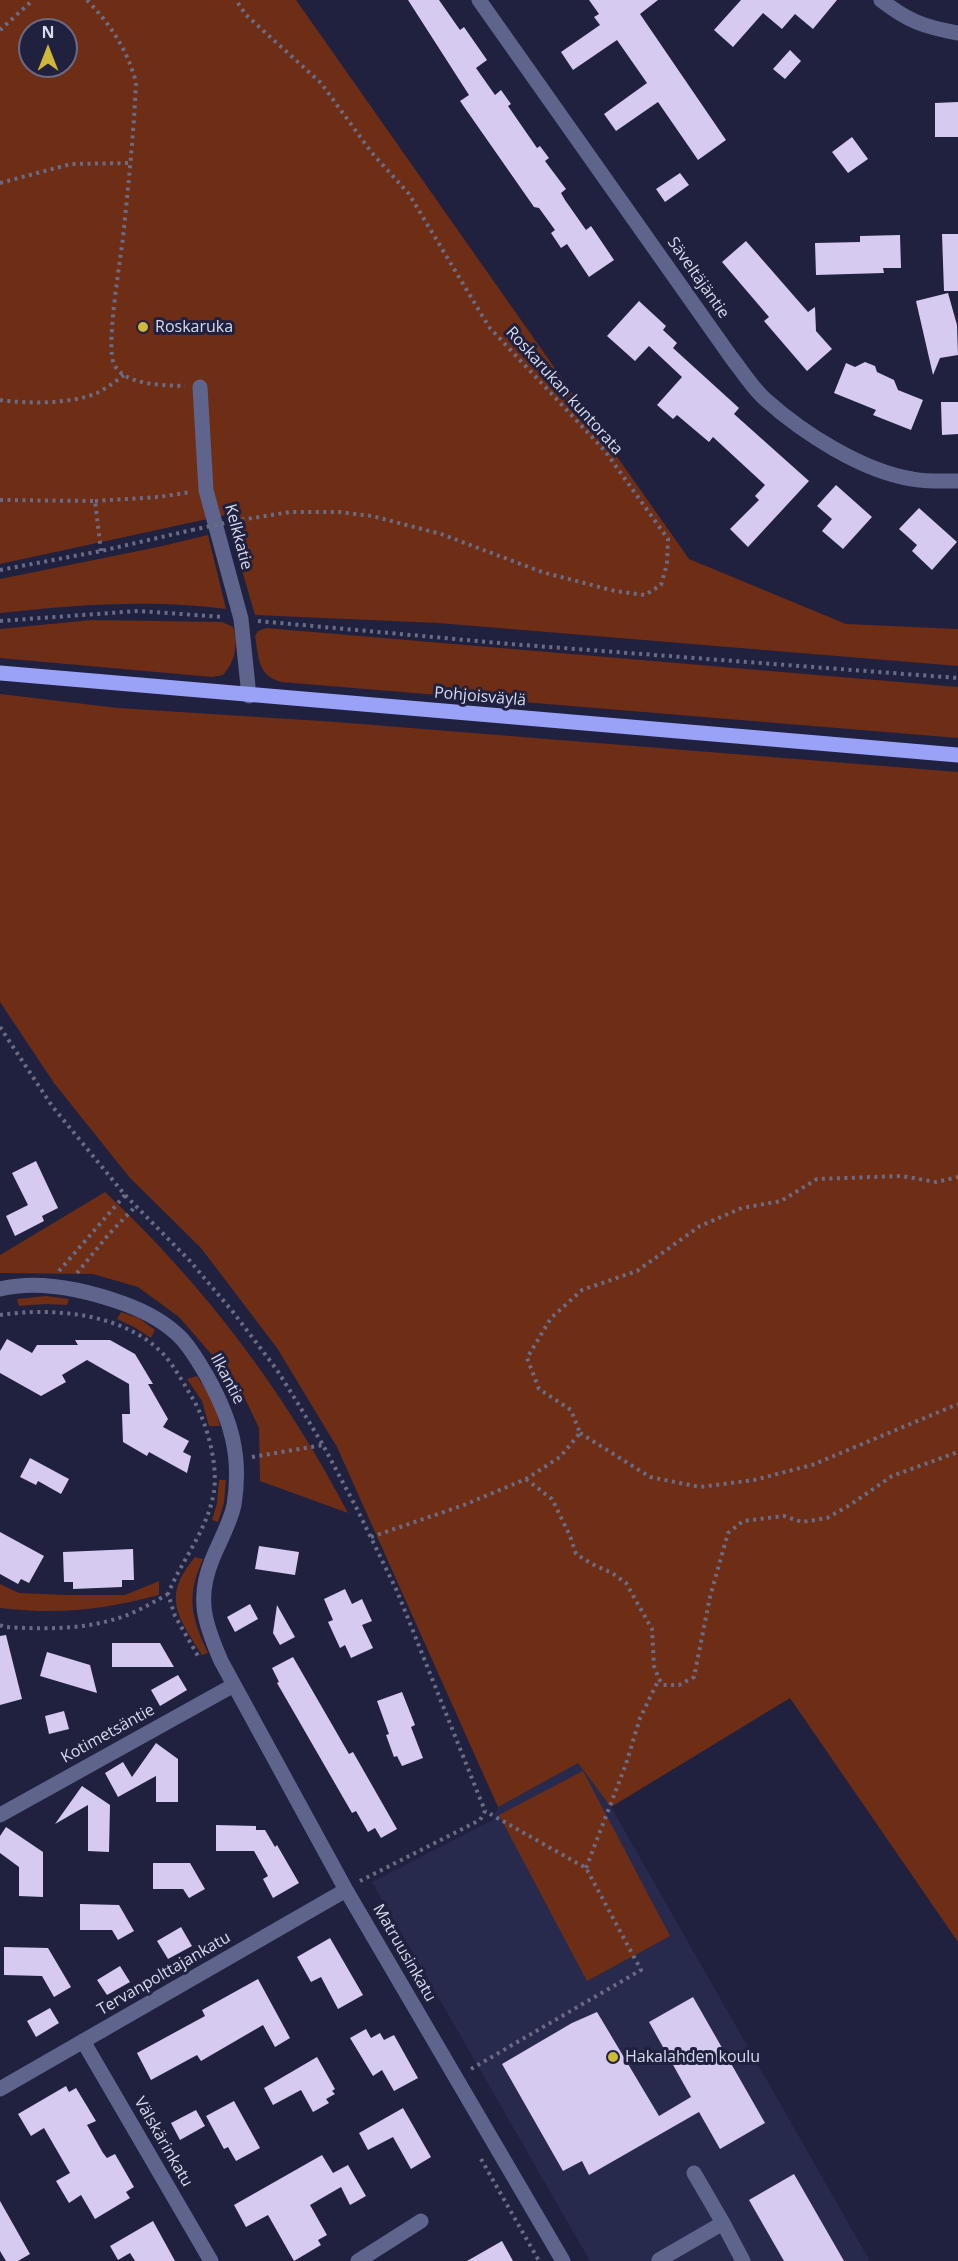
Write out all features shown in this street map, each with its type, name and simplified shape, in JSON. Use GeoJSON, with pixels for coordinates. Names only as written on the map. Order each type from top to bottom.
{"type":"FeatureCollection","features":[{"type":"Feature","properties":{"kind":"main road","name":"Pohjoisväylä"},"geometry":{"type":"LineString","coordinates":[[0,673],[958,755]]}},
{"type":"Feature","properties":{"kind":"street","name":"Säveltäjäntie"},"geometry":{"type":"LineString","coordinates":[[479,0],[764,399],[844,454],[879,470],[912,479],[958,481]]}},
{"type":"Feature","properties":{"kind":"street"},"geometry":{"type":"LineString","coordinates":[[881,0],[903,18],[934,29],[958,33]]}},
{"type":"Feature","properties":{"kind":"street","name":"Kelkkatie"},"geometry":{"type":"LineString","coordinates":[[200,387],[206,490],[241,620],[249,696]]}},
{"type":"Feature","properties":{"kind":"street","name":"Ilkantie"},"geometry":{"type":"LineString","coordinates":[[0,1289],[47,1285],[105,1297],[135,1308],[159,1321],[180,1337],[200,1363],[224,1408],[231,1427],[235,1460],[233,1507],[211,1562],[203,1608],[207,1628],[221,1661]]}},
{"type":"Feature","properties":{"kind":"street","name":"Matruusinkatu"},"geometry":{"type":"LineString","coordinates":[[221,1661],[346,1890],[563,2261]]}},
{"type":"Feature","properties":{"kind":"street","name":"Kotimetsäntie"},"geometry":{"type":"LineString","coordinates":[[0,1815],[234,1685]]}},
{"type":"Feature","properties":{"kind":"street","name":"Tervanpolttajankatu"},"geometry":{"type":"LineString","coordinates":[[0,2089],[346,1890]]}},
{"type":"Feature","properties":{"kind":"street","name":"Välskärinkatu"},"geometry":{"type":"LineString","coordinates":[[84,2041],[211,2261]]}},
{"type":"Feature","properties":{"kind":"street"},"geometry":{"type":"LineString","coordinates":[[694,2173],[743,2261]]}},
{"type":"Feature","properties":{"kind":"street"},"geometry":{"type":"LineString","coordinates":[[358,2261],[421,2221]]}},
{"type":"Feature","properties":{"kind":"street"},"geometry":{"type":"LineString","coordinates":[[659,2260],[723,2223]]}},
{"type":"Feature","properties":{"kind":"path"},"geometry":{"type":"LineString","coordinates":[[0,30],[33,0]]}},
{"type":"Feature","properties":{"kind":"path"},"geometry":{"type":"LineString","coordinates":[[87,0],[119,39],[130,61],[136,82],[130,163],[113,319],[114,365],[124,375],[136,381],[157,385],[200,387]]}},
{"type":"Feature","properties":{"kind":"path","name":"Roskarukan kuntorata"},"geometry":{"type":"LineString","coordinates":[[0,570],[101,551],[234,521],[290,512],[339,512],[372,516],[441,534],[542,572],[615,591],[645,595],[661,585],[668,564],[668,539],[605,451],[489,327],[409,194],[372,153],[321,83],[246,15],[236,0]]}},
{"type":"Feature","properties":{"kind":"path"},"geometry":{"type":"LineString","coordinates":[[0,183],[71,164],[130,163]]}},
{"type":"Feature","properties":{"kind":"path"},"geometry":{"type":"LineString","coordinates":[[0,400],[15,402],[63,400],[96,393],[124,375]]}},
{"type":"Feature","properties":{"kind":"path"},"geometry":{"type":"LineString","coordinates":[[0,500],[95,501],[206,490]]}},
{"type":"Feature","properties":{"kind":"path"},"geometry":{"type":"LineString","coordinates":[[95,501],[101,551]]}},
{"type":"Feature","properties":{"kind":"path"},"geometry":{"type":"LineString","coordinates":[[0,621],[138,611],[314,624],[510,644],[958,678]]}},
{"type":"Feature","properties":{"kind":"path"},"geometry":{"type":"LineString","coordinates":[[0,1027],[52,1106],[125,1195],[190,1262],[233,1312],[277,1370],[323,1445],[397,1591],[485,1811],[586,1868],[641,1970],[471,2069]]}},
{"type":"Feature","properties":{"kind":"path"},"geometry":{"type":"LineString","coordinates":[[958,1177],[936,1182],[901,1176],[817,1179],[781,1201],[742,1208],[700,1226],[637,1271],[582,1290],[551,1318],[527,1358],[539,1389],[571,1410],[580,1432],[650,1477],[700,1487],[754,1480],[812,1465],[958,1404]]}},
{"type":"Feature","properties":{"kind":"path"},"geometry":{"type":"LineString","coordinates":[[47,1285],[125,1195]]}},
{"type":"Feature","properties":{"kind":"path"},"geometry":{"type":"LineString","coordinates":[[65,1288],[108,1234],[136,1206]]}},
{"type":"Feature","properties":{"kind":"path"},"geometry":{"type":"LineString","coordinates":[[371,1537],[464,1505],[526,1479],[560,1457],[580,1432]]}},
{"type":"Feature","properties":{"kind":"path"},"geometry":{"type":"LineString","coordinates":[[212,1462],[323,1445]]}},
{"type":"Feature","properties":{"kind":"path"},"geometry":{"type":"LineString","coordinates":[[526,1479],[552,1499],[576,1554],[612,1572],[626,1583],[652,1629],[654,1666],[658,1679],[663,1685],[679,1685],[694,1677],[722,1552],[729,1533],[743,1521],[784,1516],[802,1522],[828,1518],[892,1476],[958,1452]]}},
{"type":"Feature","properties":{"kind":"path"},"geometry":{"type":"LineString","coordinates":[[0,1625],[61,1629],[112,1620],[132,1613],[168,1594]]}},
{"type":"Feature","properties":{"kind":"path"},"geometry":{"type":"LineString","coordinates":[[586,1868],[626,1764],[640,1718],[658,1679]]}},
{"type":"Feature","properties":{"kind":"path"},"geometry":{"type":"LineString","coordinates":[[346,1890],[480,1820],[485,1811]]}},
{"type":"Feature","properties":{"kind":"shaded area"},"geometry":{"type":"Polygon","coordinates":[[[0,0],[296,0],[689,559],[846,624],[958,629],[958,666],[438,623],[255,615],[226,515],[0,564],[0,0]]]}},
{"type":"Feature","properties":{"kind":"shaded area"},"geometry":{"type":"Polygon","coordinates":[[[208,535],[226,609],[169,604],[113,604],[0,613],[0,579],[208,535]]]}},
{"type":"Feature","properties":{"kind":"shaded area"},"geometry":{"type":"Polygon","coordinates":[[[91,620],[222,622],[233,627],[235,652],[231,664],[223,675],[212,677],[0,658],[0,629],[91,620]]]}},
{"type":"Feature","properties":{"kind":"shaded area"},"geometry":{"type":"Polygon","coordinates":[[[266,628],[958,687],[958,738],[281,682],[267,675],[260,665],[255,636],[258,631],[266,628]]]}},
{"type":"Feature","properties":{"kind":"shaded area"},"geometry":{"type":"Polygon","coordinates":[[[0,694],[118,708],[336,722],[958,772],[958,1942],[790,1698],[611,1807],[578,1763],[498,1807],[337,1447],[277,1348],[201,1248],[130,1178],[54,1083],[0,1002],[0,694]]]}},
{"type":"Feature","properties":{"kind":"shaded area"},"geometry":{"type":"Polygon","coordinates":[[[105,1192],[176,1264],[240,1342],[297,1425],[348,1513],[260,1481],[259,1428],[239,1386],[179,1317],[138,1287],[93,1274],[0,1273],[0,1255],[105,1192]]]}},
{"type":"Feature","properties":{"kind":"shaded area"},"geometry":{"type":"Polygon","coordinates":[[[46,1296],[69,1299],[67,1305],[19,1306],[17,1299],[46,1296]]]}},
{"type":"Feature","properties":{"kind":"shaded area"},"geometry":{"type":"Polygon","coordinates":[[[121,1312],[139,1318],[155,1330],[151,1338],[117,1319],[121,1312]]]}},
{"type":"Feature","properties":{"kind":"shaded area"},"geometry":{"type":"Polygon","coordinates":[[[197,1376],[214,1403],[220,1426],[209,1426],[202,1401],[187,1379],[197,1376]]]}},
{"type":"Feature","properties":{"kind":"shaded area"},"geometry":{"type":"Polygon","coordinates":[[[219,1480],[226,1480],[224,1503],[218,1522],[212,1520],[217,1503],[219,1480]]]}},
{"type":"Feature","properties":{"kind":"shaded area"},"geometry":{"type":"Polygon","coordinates":[[[195,1557],[203,1559],[194,1585],[193,1596],[194,1617],[208,1653],[202,1655],[180,1618],[176,1596],[178,1584],[195,1557]]]}},
{"type":"Feature","properties":{"kind":"shaded area"},"geometry":{"type":"Polygon","coordinates":[[[159,1581],[159,1595],[99,1608],[42,1611],[0,1608],[0,1584],[19,1593],[125,1595],[159,1581]]]}},
{"type":"Feature","properties":{"kind":"shaded area","name":"Hakalahden koulu"},"geometry":{"type":"Polygon","coordinates":[[[578,1762],[611,1807],[870,2261],[590,2261],[372,1882],[493,1820],[498,1807],[578,1762]]]}},
{"type":"Feature","properties":{"kind":"shaded area"},"geometry":{"type":"Polygon","coordinates":[[[583,1771],[670,1936],[587,1981],[499,1815],[583,1771]]]}},
{"type":"Feature","properties":{"kind":"building"},"geometry":{"type":"Polygon","coordinates":[[[408,0],[439,0],[460,30],[464,27],[487,60],[476,68],[495,95],[501,90],[511,104],[508,106],[537,148],[540,146],[549,158],[545,161],[566,189],[561,193],[565,200],[586,230],[591,226],[614,260],[589,277],[567,244],[561,248],[551,233],[555,230],[539,208],[534,207],[460,101],[469,95],[408,0]]]}},
{"type":"Feature","properties":{"kind":"building"},"geometry":{"type":"Polygon","coordinates":[[[589,0],[658,0],[640,14],[726,140],[698,160],[658,102],[616,131],[604,114],[647,83],[617,40],[573,70],[561,52],[600,25],[594,17],[599,14],[589,0]]]}},
{"type":"Feature","properties":{"kind":"building"},"geometry":{"type":"Polygon","coordinates":[[[741,0],[837,0],[813,29],[795,14],[782,29],[763,13],[733,47],[714,30],[741,0]]]}},
{"type":"Feature","properties":{"kind":"building"},"geometry":{"type":"Polygon","coordinates":[[[790,50],[801,61],[785,79],[773,69],[790,50]]]}},
{"type":"Feature","properties":{"kind":"building"},"geometry":{"type":"Polygon","coordinates":[[[958,102],[958,137],[935,137],[935,103],[958,102]]]}},
{"type":"Feature","properties":{"kind":"building"},"geometry":{"type":"Polygon","coordinates":[[[852,137],[868,159],[848,173],[832,152],[852,137]]]}},
{"type":"Feature","properties":{"kind":"building"},"geometry":{"type":"Polygon","coordinates":[[[680,173],[689,185],[665,202],[656,189],[680,173]]]}},
{"type":"Feature","properties":{"kind":"building"},"geometry":{"type":"Polygon","coordinates":[[[942,234],[958,234],[958,291],[944,291],[942,234]]]}},
{"type":"Feature","properties":{"kind":"building"},"geometry":{"type":"Polygon","coordinates":[[[900,235],[901,268],[883,268],[884,273],[816,275],[815,243],[860,242],[860,236],[900,235]]]}},
{"type":"Feature","properties":{"kind":"building"},"geometry":{"type":"Polygon","coordinates":[[[746,241],[808,312],[815,307],[816,331],[832,349],[807,371],[764,321],[769,317],[722,262],[746,241]]]}},
{"type":"Feature","properties":{"kind":"building"},"geometry":{"type":"Polygon","coordinates":[[[948,293],[957,325],[958,355],[940,358],[933,375],[916,301],[948,293]]]}},
{"type":"Feature","properties":{"kind":"building"},"geometry":{"type":"Polygon","coordinates":[[[639,301],[666,326],[663,330],[677,343],[673,348],[739,408],[734,414],[809,481],[748,547],[730,529],[759,500],[755,496],[765,485],[713,437],[709,442],[677,415],[673,419],[657,405],[682,377],[649,346],[635,361],[607,336],[639,301]]]}},
{"type":"Feature","properties":{"kind":"building"},"geometry":{"type":"Polygon","coordinates":[[[865,362],[875,366],[877,372],[894,380],[898,390],[923,400],[911,430],[873,415],[876,410],[834,393],[846,363],[855,367],[865,362]]]}},
{"type":"Feature","properties":{"kind":"building"},"geometry":{"type":"Polygon","coordinates":[[[941,402],[958,402],[958,434],[942,435],[941,402]]]}},
{"type":"Feature","properties":{"kind":"building"},"geometry":{"type":"Polygon","coordinates":[[[836,485],[872,517],[843,549],[822,531],[832,519],[817,506],[836,485]]]}},
{"type":"Feature","properties":{"kind":"building"},"geometry":{"type":"Polygon","coordinates":[[[919,508],[957,542],[932,570],[912,551],[917,545],[899,529],[919,508]]]}},
{"type":"Feature","properties":{"kind":"building"},"geometry":{"type":"Polygon","coordinates":[[[36,1161],[58,1208],[42,1216],[44,1221],[15,1236],[6,1216],[28,1205],[12,1173],[36,1161]]]}},
{"type":"Feature","properties":{"kind":"building"},"geometry":{"type":"Polygon","coordinates":[[[7,1339],[32,1353],[37,1345],[78,1345],[75,1340],[110,1340],[135,1354],[153,1384],[148,1384],[168,1419],[163,1427],[189,1441],[183,1452],[191,1456],[187,1473],[149,1452],[147,1456],[123,1442],[122,1414],[130,1414],[129,1384],[87,1360],[62,1375],[66,1382],[41,1396],[0,1373],[0,1351],[7,1339]]]}},
{"type":"Feature","properties":{"kind":"building"},"geometry":{"type":"Polygon","coordinates":[[[30,1458],[69,1479],[61,1494],[38,1481],[36,1485],[20,1477],[30,1458]]]}},
{"type":"Feature","properties":{"kind":"building"},"geometry":{"type":"Polygon","coordinates":[[[0,1532],[44,1556],[29,1583],[21,1579],[18,1584],[0,1574],[0,1532]]]}},
{"type":"Feature","properties":{"kind":"building"},"geometry":{"type":"Polygon","coordinates":[[[259,1546],[299,1552],[295,1575],[255,1569],[259,1546]]]}},
{"type":"Feature","properties":{"kind":"building"},"geometry":{"type":"Polygon","coordinates":[[[133,1549],[134,1580],[122,1580],[122,1587],[73,1589],[73,1582],[64,1582],[63,1552],[133,1549]]]}},
{"type":"Feature","properties":{"kind":"building"},"geometry":{"type":"Polygon","coordinates":[[[345,1589],[352,1604],[362,1599],[372,1621],[362,1625],[373,1648],[351,1658],[345,1645],[340,1648],[328,1622],[333,1620],[324,1599],[345,1589]]]}},
{"type":"Feature","properties":{"kind":"building"},"geometry":{"type":"Polygon","coordinates":[[[250,1604],[258,1619],[235,1632],[227,1617],[250,1604]]]}},
{"type":"Feature","properties":{"kind":"building"},"geometry":{"type":"Polygon","coordinates":[[[277,1605],[295,1637],[280,1645],[273,1633],[277,1605]]]}},
{"type":"Feature","properties":{"kind":"building"},"geometry":{"type":"Polygon","coordinates":[[[6,1635],[22,1699],[0,1705],[0,1636],[6,1635]]]}},
{"type":"Feature","properties":{"kind":"building"},"geometry":{"type":"Polygon","coordinates":[[[112,1643],[160,1643],[174,1667],[112,1667],[112,1643]]]}},
{"type":"Feature","properties":{"kind":"building"},"geometry":{"type":"Polygon","coordinates":[[[47,1652],[90,1665],[97,1693],[40,1676],[47,1652]]]}},
{"type":"Feature","properties":{"kind":"building"},"geometry":{"type":"Polygon","coordinates":[[[293,1657],[349,1754],[353,1752],[397,1829],[381,1838],[375,1828],[368,1832],[356,1811],[352,1813],[277,1683],[279,1682],[272,1668],[293,1657]]]}},
{"type":"Feature","properties":{"kind":"building"},"geometry":{"type":"Polygon","coordinates":[[[178,1675],[187,1690],[160,1706],[151,1690],[178,1675]]]}},
{"type":"Feature","properties":{"kind":"building"},"geometry":{"type":"Polygon","coordinates":[[[402,1692],[415,1725],[411,1727],[423,1758],[402,1766],[397,1756],[394,1757],[386,1735],[389,1734],[377,1701],[402,1692]]]}},
{"type":"Feature","properties":{"kind":"building"},"geometry":{"type":"Polygon","coordinates":[[[64,1711],[69,1729],[49,1734],[45,1716],[64,1711]]]}},
{"type":"Feature","properties":{"kind":"building"},"geometry":{"type":"Polygon","coordinates":[[[156,1743],[178,1759],[178,1802],[156,1802],[156,1776],[118,1797],[105,1773],[123,1762],[132,1777],[156,1743]]]}},
{"type":"Feature","properties":{"kind":"building"},"geometry":{"type":"Polygon","coordinates":[[[82,1786],[110,1805],[109,1852],[88,1851],[88,1805],[55,1824],[82,1786]]]}},
{"type":"Feature","properties":{"kind":"building"},"geometry":{"type":"Polygon","coordinates":[[[216,1825],[256,1826],[256,1830],[265,1830],[275,1847],[277,1845],[299,1883],[273,1898],[263,1879],[268,1876],[254,1851],[216,1851],[216,1825]]]}},
{"type":"Feature","properties":{"kind":"building"},"geometry":{"type":"Polygon","coordinates":[[[6,1827],[43,1852],[43,1897],[19,1896],[19,1867],[0,1853],[0,1836],[6,1827]]]}},
{"type":"Feature","properties":{"kind":"building"},"geometry":{"type":"Polygon","coordinates":[[[153,1863],[190,1863],[205,1889],[189,1898],[183,1889],[153,1889],[153,1863]]]}},
{"type":"Feature","properties":{"kind":"building"},"geometry":{"type":"Polygon","coordinates":[[[80,1904],[119,1905],[134,1931],[118,1940],[112,1930],[80,1930],[80,1904]]]}},
{"type":"Feature","properties":{"kind":"building"},"geometry":{"type":"Polygon","coordinates":[[[181,1927],[192,1946],[168,1959],[157,1941],[181,1927]]]}},
{"type":"Feature","properties":{"kind":"building"},"geometry":{"type":"Polygon","coordinates":[[[330,1938],[363,1995],[338,2009],[321,1977],[311,1982],[297,1957],[330,1938]]]}},
{"type":"Feature","properties":{"kind":"building"},"geometry":{"type":"Polygon","coordinates":[[[4,1947],[48,1948],[71,1987],[54,1997],[42,1976],[4,1975],[4,1947]]]}},
{"type":"Feature","properties":{"kind":"building"},"geometry":{"type":"Polygon","coordinates":[[[120,1966],[130,1982],[107,1995],[97,1980],[120,1966]]]}},
{"type":"Feature","properties":{"kind":"building"},"geometry":{"type":"Polygon","coordinates":[[[258,1979],[290,2038],[275,2047],[263,2025],[201,2061],[197,2055],[151,2080],[137,2053],[205,2016],[202,2010],[258,1979]]]}},
{"type":"Feature","properties":{"kind":"building"},"geometry":{"type":"Polygon","coordinates":[[[693,1997],[765,2123],[720,2149],[699,2112],[589,2175],[582,2161],[563,2171],[502,2064],[572,2023],[597,2012],[659,2116],[691,2097],[649,2022],[693,1997]]]}},
{"type":"Feature","properties":{"kind":"building"},"geometry":{"type":"Polygon","coordinates":[[[50,2008],[59,2023],[36,2037],[27,2021],[50,2008]]]}},
{"type":"Feature","properties":{"kind":"building"},"geometry":{"type":"Polygon","coordinates":[[[366,2029],[371,2038],[380,2033],[384,2040],[394,2035],[418,2078],[394,2091],[382,2070],[373,2076],[350,2038],[366,2029]]]}},
{"type":"Feature","properties":{"kind":"building"},"geometry":{"type":"Polygon","coordinates":[[[317,2057],[335,2089],[332,2091],[335,2094],[326,2099],[329,2103],[313,2112],[301,2090],[273,2105],[264,2088],[317,2057]]]}},
{"type":"Feature","properties":{"kind":"building"},"geometry":{"type":"Polygon","coordinates":[[[66,2086],[69,2092],[76,2088],[96,2121],[87,2125],[103,2153],[107,2158],[115,2154],[134,2187],[126,2192],[130,2198],[95,2219],[81,2195],[69,2203],[56,2181],[70,2173],[44,2128],[31,2136],[18,2114],[66,2086]]]}},
{"type":"Feature","properties":{"kind":"building"},"geometry":{"type":"Polygon","coordinates":[[[234,2101],[260,2148],[236,2161],[228,2147],[224,2149],[206,2116],[234,2101]]]}},
{"type":"Feature","properties":{"kind":"building"},"geometry":{"type":"Polygon","coordinates":[[[403,2108],[431,2157],[411,2169],[393,2137],[368,2150],[359,2133],[403,2108]]]}},
{"type":"Feature","properties":{"kind":"building"},"geometry":{"type":"Polygon","coordinates":[[[196,2110],[205,2126],[180,2140],[171,2123],[196,2110]]]}},
{"type":"Feature","properties":{"kind":"building"},"geometry":{"type":"Polygon","coordinates":[[[322,2155],[333,2173],[348,2165],[366,2196],[350,2205],[341,2187],[310,2205],[327,2235],[318,2240],[321,2245],[294,2261],[268,2215],[246,2227],[234,2205],[322,2155]]]}},
{"type":"Feature","properties":{"kind":"building"},"geometry":{"type":"Polygon","coordinates":[[[794,2174],[844,2261],[784,2261],[749,2200],[794,2174]]]}},
{"type":"Feature","properties":{"kind":"building"},"geometry":{"type":"Polygon","coordinates":[[[0,2201],[30,2254],[18,2261],[6,2261],[0,2251],[0,2201]]]}},
{"type":"Feature","properties":{"kind":"building"},"geometry":{"type":"Polygon","coordinates":[[[153,2221],[175,2261],[135,2261],[130,2253],[118,2260],[110,2246],[153,2221]]]}},
{"type":"Feature","properties":{"kind":"building"},"geometry":{"type":"Polygon","coordinates":[[[502,2241],[513,2261],[467,2261],[502,2241]]]}},
{"type":"Feature","properties":{"kind":"place","name":"Roskaruka"},"geometry":{"type":"Point","coordinates":[143,327]}},
{"type":"Feature","properties":{"kind":"place","name":"Hakalahden koulu"},"geometry":{"type":"Point","coordinates":[613,2057]}}]}
